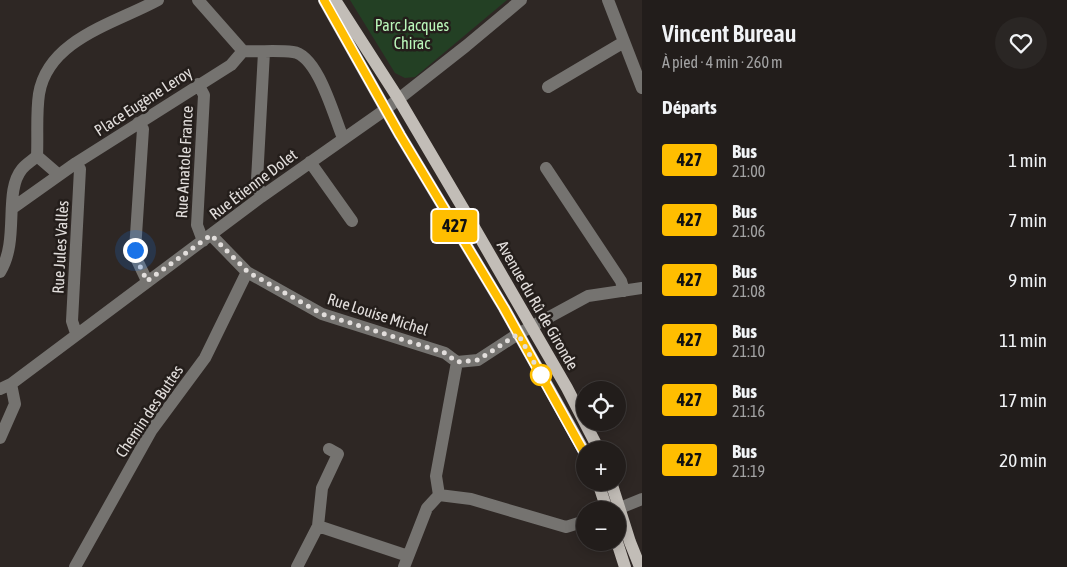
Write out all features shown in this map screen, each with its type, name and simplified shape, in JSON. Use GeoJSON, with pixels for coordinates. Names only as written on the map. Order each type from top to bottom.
{"type":"FeatureCollection","features":[{"type":"Feature","properties":{"kind":"main road","name":"Avenue du Rû de Gironde"},"geometry":{"type":"LineString","coordinates":[[324,0],[385,109],[525,330],[568,388],[594,441]]}},
{"type":"Feature","properties":{"kind":"main road","name":"Avenue du Rû de Gironde"},"geometry":{"type":"LineString","coordinates":[[335,0],[398,98],[525,330],[579,441]]}},
{"type":"Feature","properties":{"kind":"main road"},"geometry":{"type":"LineString","coordinates":[[626,537],[640,567]]}},
{"type":"Feature","properties":{"kind":"main road"},"geometry":{"type":"LineString","coordinates":[[620,551],[625,567]]}},
{"type":"Feature","properties":{"kind":"street"},"geometry":{"type":"LineString","coordinates":[[59,175],[38,156],[40,94],[49,67],[70,45],[158,0]]}},
{"type":"Feature","properties":{"kind":"street"},"geometry":{"type":"LineString","coordinates":[[198,0],[243,52],[295,52],[307,59],[318,74],[343,138]]}},
{"type":"Feature","properties":{"kind":"street","name":"Rue Étienne Dolet"},"geometry":{"type":"LineString","coordinates":[[6,386],[261,197],[385,109],[521,0]]}},
{"type":"Feature","properties":{"kind":"street"},"geometry":{"type":"LineString","coordinates":[[608,0],[642,88]]}},
{"type":"Feature","properties":{"kind":"street"},"geometry":{"type":"LineString","coordinates":[[548,87],[624,42]]}},
{"type":"Feature","properties":{"kind":"street","name":"Place Eugène Leroy"},"geometry":{"type":"LineString","coordinates":[[14,207],[138,122],[231,65],[243,52]]}},
{"type":"Feature","properties":{"kind":"street"},"geometry":{"type":"LineString","coordinates":[[261,197],[256,180],[264,52]]}},
{"type":"Feature","properties":{"kind":"street","name":"Rue Anatole France"},"geometry":{"type":"LineString","coordinates":[[198,84],[204,95],[197,225],[207,238]]}},
{"type":"Feature","properties":{"kind":"street"},"geometry":{"type":"LineString","coordinates":[[138,122],[143,129],[135,250],[137,260],[147,281]]}},
{"type":"Feature","properties":{"kind":"street"},"geometry":{"type":"LineString","coordinates":[[0,272],[12,237],[14,184],[22,168],[38,156]]}},
{"type":"Feature","properties":{"kind":"street"},"geometry":{"type":"LineString","coordinates":[[310,162],[352,221]]}},
{"type":"Feature","properties":{"kind":"street","name":"Rue Jules Vallès"},"geometry":{"type":"LineString","coordinates":[[76,163],[80,169],[72,322],[76,333]]}},
{"type":"Feature","properties":{"kind":"street"},"geometry":{"type":"LineString","coordinates":[[546,168],[621,281],[624,291]]}},
{"type":"Feature","properties":{"kind":"street","name":"Rue Louise Michel"},"geometry":{"type":"LineString","coordinates":[[207,238],[248,272],[322,314],[445,353],[457,362]]}},
{"type":"Feature","properties":{"kind":"street","name":"Chemin des Buttes"},"geometry":{"type":"LineString","coordinates":[[75,567],[151,431],[205,358],[248,272]]}},
{"type":"Feature","properties":{"kind":"street"},"geometry":{"type":"LineString","coordinates":[[439,495],[436,476],[457,362],[478,360],[525,330],[588,296],[642,288]]}},
{"type":"Feature","properties":{"kind":"street"},"geometry":{"type":"LineString","coordinates":[[0,438],[15,404],[6,386]]}},
{"type":"Feature","properties":{"kind":"street"},"geometry":{"type":"LineString","coordinates":[[298,567],[318,526],[322,488],[338,454],[329,449]]}},
{"type":"Feature","properties":{"kind":"street"},"geometry":{"type":"LineString","coordinates":[[439,495],[472,499],[566,527],[576,524]]}},
{"type":"Feature","properties":{"kind":"street"},"geometry":{"type":"LineString","coordinates":[[318,526],[406,562],[427,508],[439,495]]}},
{"type":"Feature","properties":{"kind":"street"},"geometry":{"type":"LineString","coordinates":[[626,505],[642,499]]}},
{"type":"Feature","properties":{"kind":"green space","name":"Parc Jacques Chirac"},"geometry":{"type":"Polygon","coordinates":[[[350,0],[507,0],[415,77],[405,78],[395,73],[350,0]]]}},
{"type":"Feature","properties":{"kind":"bus line","name":"427"},"geometry":{"type":"LineString","coordinates":[[324,0],[400,135],[504,308],[579,441]]}},
{"type":"Feature","properties":{"kind":"route"},"geometry":{"type":"LineString","coordinates":[[135,250],[137,260],[147,281],[211,235],[248,272],[322,314],[445,353],[457,362],[478,360],[518,334],[541,375]]}}]}
